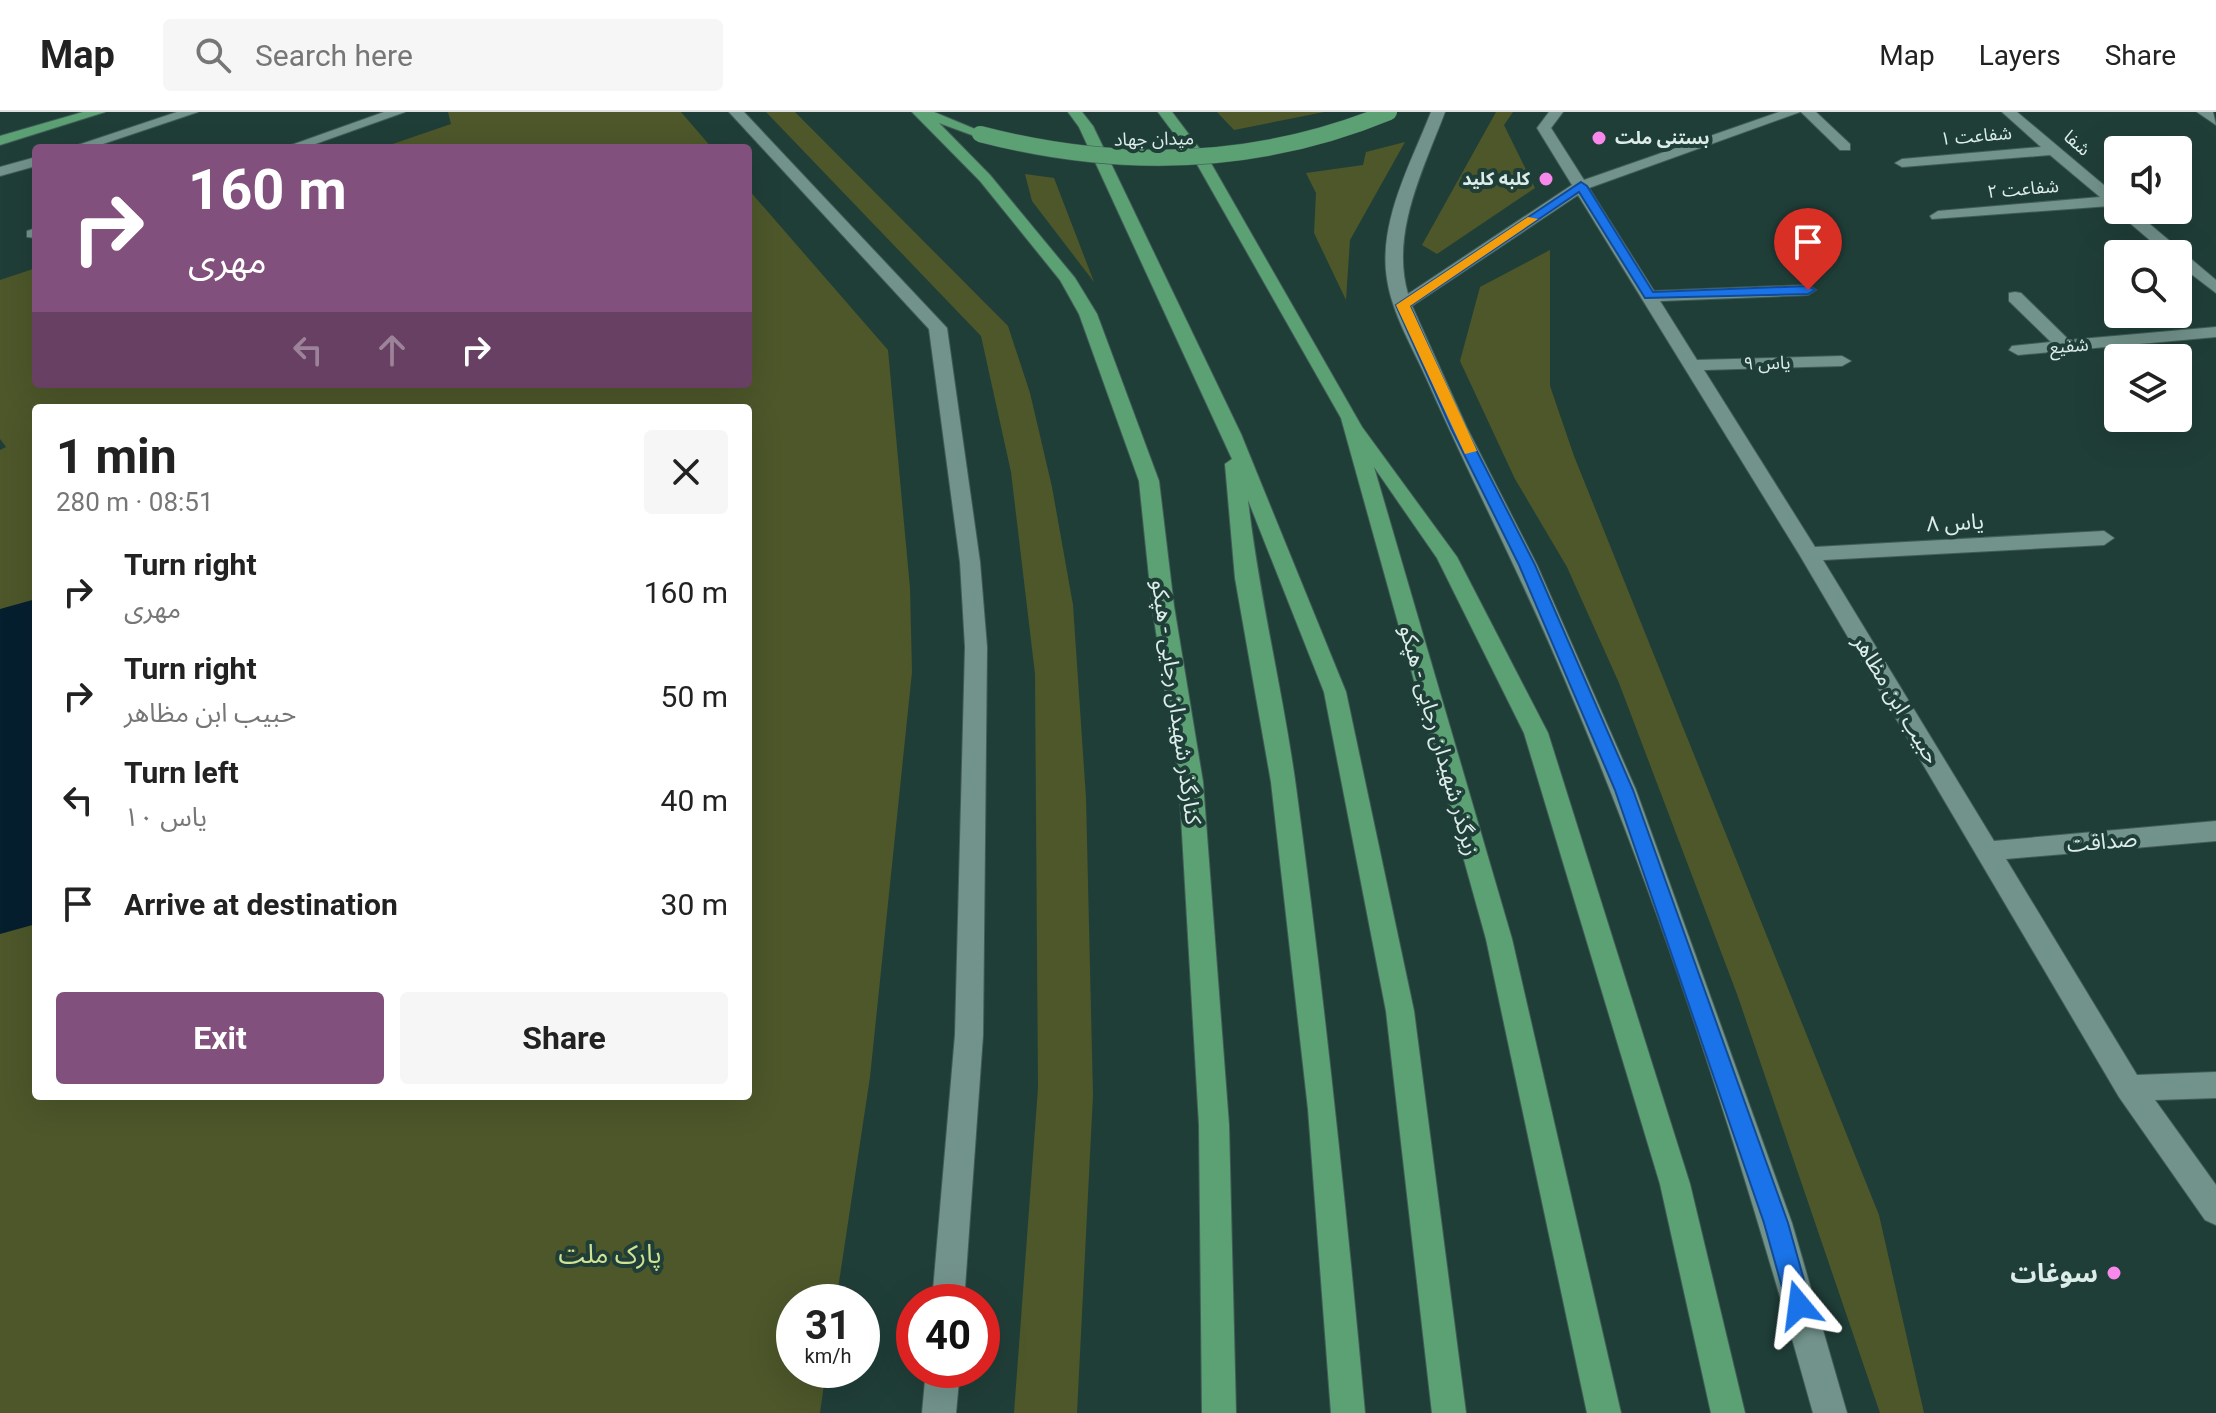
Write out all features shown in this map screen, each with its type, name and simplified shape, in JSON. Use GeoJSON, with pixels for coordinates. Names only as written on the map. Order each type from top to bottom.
{"type":"FeatureCollection","features":[{"type":"Feature","properties":{"kind":"main road"},"geometry":{"type":"LineString","coordinates":[[0,141],[98,112]]}},
{"type":"Feature","properties":{"kind":"main road","name":"میدان جهاد"},"geometry":{"type":"LineString","coordinates":[[920,112],[1010,143],[1088,156],[1181,159],[1289,145],[1341,133],[1389,112]]}},
{"type":"Feature","properties":{"kind":"main road","name":"کنارگذر شهیدان رجایی - هپکو"},"geometry":{"type":"LineString","coordinates":[[920,112],[985,178],[1067,278],[1088,314],[1149,481],[1163,606],[1192,797],[1214,1125],[1219,1413]]}},
{"type":"Feature","properties":{"kind":"main road"},"geometry":{"type":"LineString","coordinates":[[1075,112],[1086,126],[1232,434],[1335,692],[1400,1011],[1449,1413]]}},
{"type":"Feature","properties":{"kind":"main road","name":"زیرگذر شهیدان رجایی - هپکو"},"geometry":{"type":"LineString","coordinates":[[1165,112],[1205,165],[1350,418],[1405,623],[1499,939],[1604,1413]]}},
{"type":"Feature","properties":{"kind":"main road"},"geometry":{"type":"LineString","coordinates":[[1350,418],[1447,557],[1536,733],[1675,1184],[1728,1413]]}},
{"type":"Feature","properties":{"kind":"main road"},"geometry":{"type":"LineString","coordinates":[[1232,434],[1246,578],[1283,782],[1321,1094],[1348,1413]]}},
{"type":"Feature","properties":{"kind":"street"},"geometry":{"type":"LineString","coordinates":[[89,144],[191,112]]}},
{"type":"Feature","properties":{"kind":"street"},"geometry":{"type":"LineString","coordinates":[[302,144],[398,112]]}},
{"type":"Feature","properties":{"kind":"street"},"geometry":{"type":"LineString","coordinates":[[736,112],[938,328],[970,562],[976,647],[969,1035],[949,1284]]}},
{"type":"Feature","properties":{"kind":"street"},"geometry":{"type":"LineString","coordinates":[[1438,112],[1416,162],[1399,225],[1395,278],[1403,305],[1458,428],[1527,565],[1624,790],[1776,1223],[1830,1413]]}},
{"type":"Feature","properties":{"kind":"street","name":"حبیب ابن مظاهر"},"geometry":{"type":"LineString","coordinates":[[1556,112],[1544,128],[1809,554],[2129,1088],[2216,1210]]}},
{"type":"Feature","properties":{"kind":"street"},"geometry":{"type":"LineString","coordinates":[[1403,305],[1581,186],[1758,117],[1793,112]]}},
{"type":"Feature","properties":{"kind":"street"},"geometry":{"type":"LineString","coordinates":[[1808,112],[1845,147]]}},
{"type":"Feature","properties":{"kind":"street","name":"شفا"},"geometry":{"type":"LineString","coordinates":[[2009,112],[2104,193]]}},
{"type":"Feature","properties":{"kind":"street"},"geometry":{"type":"LineString","coordinates":[[2204,112],[2216,121]]}},
{"type":"Feature","properties":{"kind":"street","name":"شفاعت ۱"},"geometry":{"type":"LineString","coordinates":[[1902,163],[2053,150]]}},
{"type":"Feature","properties":{"kind":"street"},"geometry":{"type":"LineString","coordinates":[[0,172],[32,162]]}},
{"type":"Feature","properties":{"kind":"street","name":"شفاعت ۲"},"geometry":{"type":"LineString","coordinates":[[1938,216],[2104,206]]}},
{"type":"Feature","properties":{"kind":"street","name":"شفا"},"geometry":{"type":"LineString","coordinates":[[2140,224],[2159,240]]}},
{"type":"Feature","properties":{"kind":"street","name":"شفا"},"geometry":{"type":"LineString","coordinates":[[2192,268],[2216,288]]}},
{"type":"Feature","properties":{"kind":"street"},"geometry":{"type":"LineString","coordinates":[[1649,296],[1808,290]]}},
{"type":"Feature","properties":{"kind":"street"},"geometry":{"type":"LineString","coordinates":[[2015,297],[2065,346]]}},
{"type":"Feature","properties":{"kind":"street","name":"شفیع"},"geometry":{"type":"LineString","coordinates":[[2018,350],[2216,332]]}},
{"type":"Feature","properties":{"kind":"street","name":"یاس ۹"},"geometry":{"type":"LineString","coordinates":[[1692,365],[1842,361]]}},
{"type":"Feature","properties":{"kind":"street","name":"یاس ۸"},"geometry":{"type":"LineString","coordinates":[[1809,554],[2104,538]]}},
{"type":"Feature","properties":{"kind":"street","name":"صداقت"},"geometry":{"type":"LineString","coordinates":[[1989,851],[2216,831]]}},
{"type":"Feature","properties":{"kind":"street"},"geometry":{"type":"LineString","coordinates":[[2129,1088],[2216,1085]]}},
{"type":"Feature","properties":{"kind":"street"},"geometry":{"type":"LineString","coordinates":[[939,1413],[941,1388]]}},
{"type":"Feature","properties":{"kind":"green space"},"geometry":{"type":"Polygon","coordinates":[[[448,112],[681,112],[709,144],[393,144],[451,124],[448,112]]]}},
{"type":"Feature","properties":{"kind":"green space"},"geometry":{"type":"Polygon","coordinates":[[[766,112],[795,112],[1008,326],[1030,393],[1052,487],[1073,605],[1086,798],[1093,1095],[1077,1413],[1014,1413],[1038,1088],[1035,674],[1011,472],[981,336],[766,112]]]}},
{"type":"Feature","properties":{"kind":"green space"},"geometry":{"type":"Polygon","coordinates":[[[1217,112],[1324,112],[1234,130],[1217,112]]]}},
{"type":"Feature","properties":{"kind":"green space"},"geometry":{"type":"Polygon","coordinates":[[[1496,112],[1513,112],[1504,125],[1535,188],[1437,254],[1422,245],[1496,112]]]}},
{"type":"Feature","properties":{"kind":"green space"},"geometry":{"type":"Polygon","coordinates":[[[1405,142],[1350,240],[1346,300],[1314,233],[1316,193],[1306,173],[1363,165],[1366,152],[1405,142]]]}},
{"type":"Feature","properties":{"kind":"green space"},"geometry":{"type":"Polygon","coordinates":[[[1025,174],[1054,178],[1094,282],[1032,201],[1025,174]]]}},
{"type":"Feature","properties":{"kind":"green space","name":"پارک ملت"},"geometry":{"type":"Polygon","coordinates":[[[752,194],[888,350],[910,588],[912,672],[870,1077],[839,1284],[776,1284],[776,1388],[823,1388],[820,1413],[0,1413],[0,450],[6,447],[0,439],[0,280],[32,269],[32,388],[752,388],[752,194]]]}},
{"type":"Feature","properties":{"kind":"green space"},"geometry":{"type":"Polygon","coordinates":[[[1550,250],[1550,386],[1574,456],[1879,1215],[1924,1413],[1880,1413],[1737,994],[1619,683],[1567,567],[1515,479],[1460,361],[1480,287],[1550,250]]]}},
{"type":"Feature","properties":{"kind":"water"},"geometry":{"type":"Polygon","coordinates":[[[32,600],[32,925],[0,934],[0,609],[32,600]]]}},
{"type":"Feature","properties":{"kind":"slow traffic"},"geometry":{"type":"LineString","coordinates":[[1470,451],[1403,305],[1532,219]]}},
{"type":"Feature","properties":{"kind":"place","name":"بستنی ملت"},"geometry":{"type":"Point","coordinates":[1599,138]}},
{"type":"Feature","properties":{"kind":"place","name":"کلبه کلید"},"geometry":{"type":"Point","coordinates":[1546,179]}},
{"type":"Feature","properties":{"kind":"place","name":"سوغات"},"geometry":{"type":"Point","coordinates":[2114,1273]}},
{"type":"Feature","properties":{"kind":"route"},"geometry":{"type":"LineString","coordinates":[[1799,1305],[1776,1223],[1624,790],[1527,565],[1458,428],[1403,305],[1581,186],[1649,296],[1808,290]]}}]}
